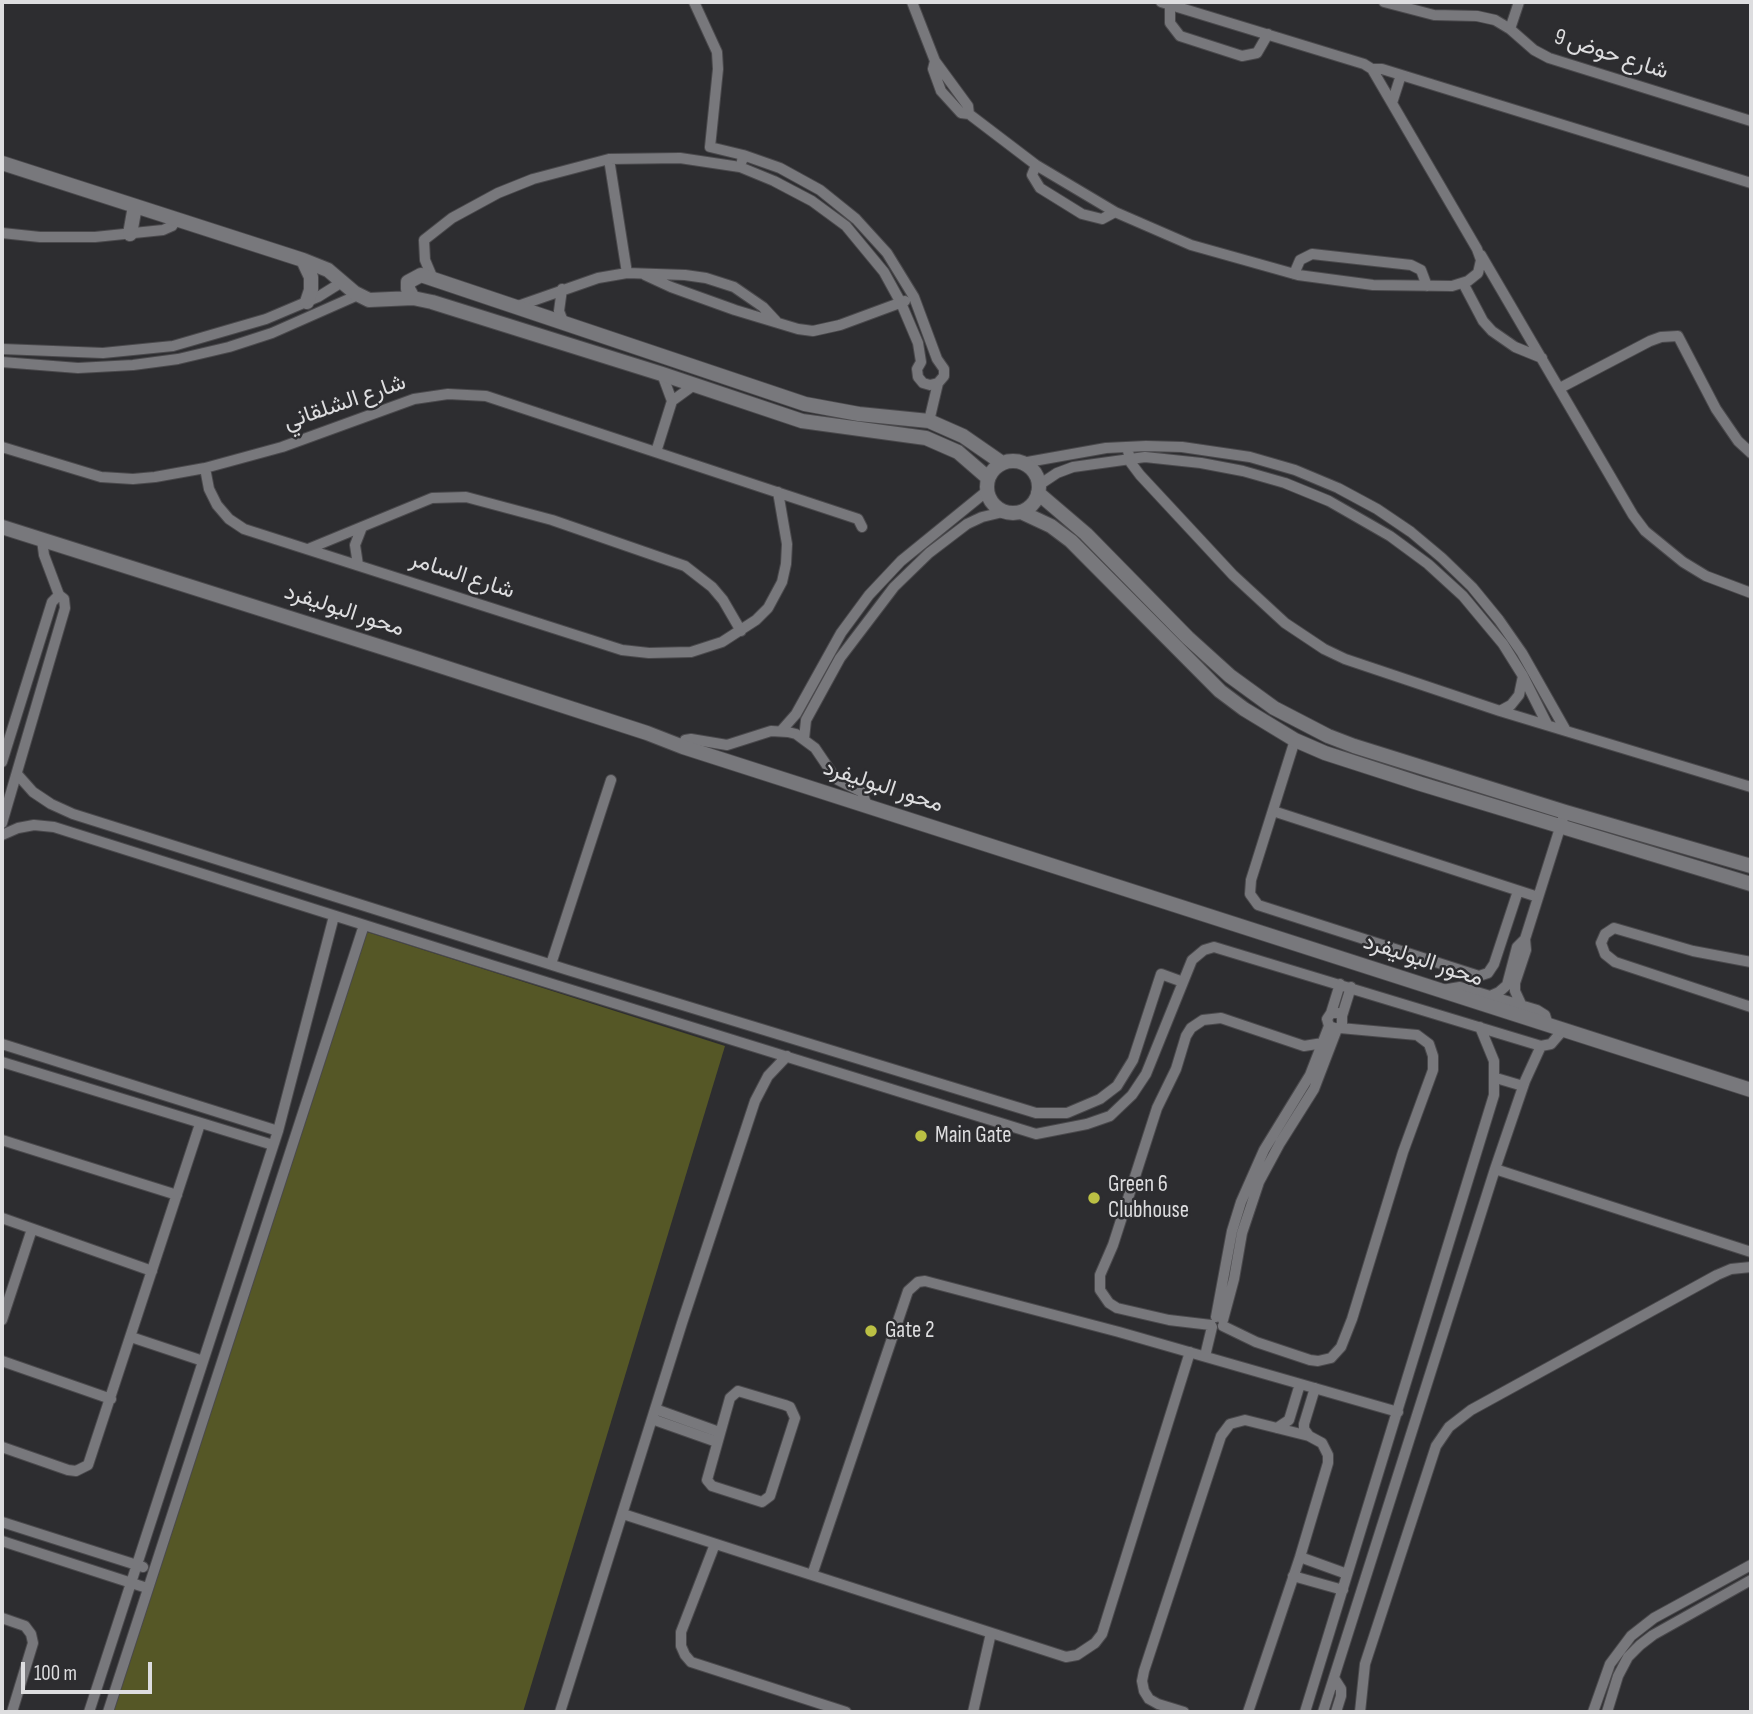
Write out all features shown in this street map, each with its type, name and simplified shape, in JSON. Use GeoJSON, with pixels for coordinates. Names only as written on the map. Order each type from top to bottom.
{"type":"FeatureCollection","features":[{"type":"Feature","properties":{"kind":"street"},"geometry":{"type":"LineString","coordinates":[[694,2],[717,52],[718,69],[710,147],[743,155],[800,179],[839,204],[887,253],[914,297],[936,359],[944,369],[929,421]]}},
{"type":"Feature","properties":{"kind":"street"},"geometry":{"type":"LineString","coordinates":[[912,2],[935,61],[935,77],[945,97],[961,113],[969,114],[1036,165],[1115,212],[1191,245],[1294,274],[1373,285],[1446,287],[1463,283],[1478,273],[1481,266],[1479,253]]}},
{"type":"Feature","properties":{"kind":"street","name":"شارع حوض 9"},"geometry":{"type":"LineString","coordinates":[[1384,2],[1434,15],[1486,18],[1510,29],[1534,50],[1549,58],[1751,121]]}},
{"type":"Feature","properties":{"kind":"street"},"geometry":{"type":"LineString","coordinates":[[1510,29],[1518,2]]}},
{"type":"Feature","properties":{"kind":"street"},"geometry":{"type":"LineString","coordinates":[[1268,34],[1257,53],[1242,56],[1180,36],[1170,23],[1166,3],[1268,34],[1362,63],[1372,69],[1633,515],[1645,531],[1683,562],[1706,576],[1751,593]]}},
{"type":"Feature","properties":{"kind":"street"},"geometry":{"type":"LineString","coordinates":[[1372,69],[1382,69],[1751,183]]}},
{"type":"Feature","properties":{"kind":"street"},"geometry":{"type":"LineString","coordinates":[[1392,103],[1401,75]]}},
{"type":"Feature","properties":{"kind":"street"},"geometry":{"type":"LineString","coordinates":[[740,167],[743,155]]}},
{"type":"Feature","properties":{"kind":"street"},"geometry":{"type":"LineString","coordinates":[[433,279],[425,260],[424,240],[444,223],[498,193],[533,179],[609,159],[680,158],[740,167],[812,201],[845,226],[884,272],[915,335],[921,362]]}},
{"type":"Feature","properties":{"kind":"street"},"geometry":{"type":"LineString","coordinates":[[609,159],[627,273]]}},
{"type":"Feature","properties":{"kind":"street"},"geometry":{"type":"LineString","coordinates":[[2,163],[303,260],[328,270],[358,295],[375,300],[413,298],[662,374],[802,421],[926,439],[958,453],[987,484],[992,503],[1003,512]]}},
{"type":"Feature","properties":{"kind":"street"},"geometry":{"type":"LineString","coordinates":[[1036,165],[1032,172],[1036,184],[1072,208],[1089,217],[1102,219],[1115,212]]}},
{"type":"Feature","properties":{"kind":"street"},"geometry":{"type":"LineString","coordinates":[[130,234],[135,206]]}},
{"type":"Feature","properties":{"kind":"street"},"geometry":{"type":"LineString","coordinates":[[2,233],[59,237],[130,234],[163,230],[172,226],[177,219]]}},
{"type":"Feature","properties":{"kind":"street"},"geometry":{"type":"LineString","coordinates":[[1294,274],[1300,260],[1312,254],[1411,265],[1421,270],[1427,286]]}},
{"type":"Feature","properties":{"kind":"street"},"geometry":{"type":"LineString","coordinates":[[303,260],[312,284],[307,302]]}},
{"type":"Feature","properties":{"kind":"street"},"geometry":{"type":"LineString","coordinates":[[514,307],[598,278],[627,273],[685,275],[720,281],[749,295],[776,321]]}},
{"type":"Feature","properties":{"kind":"street"},"geometry":{"type":"LineString","coordinates":[[413,298],[408,282],[421,275],[805,404],[859,414],[929,421],[963,436],[1002,463]]}},
{"type":"Feature","properties":{"kind":"street"},"geometry":{"type":"LineString","coordinates":[[645,275],[686,293],[798,329],[813,331],[833,327],[914,297]]}},
{"type":"Feature","properties":{"kind":"street"},"geometry":{"type":"LineString","coordinates":[[2,349],[103,353],[173,346],[235,329],[307,302],[342,282]]}},
{"type":"Feature","properties":{"kind":"street"},"geometry":{"type":"LineString","coordinates":[[1463,283],[1483,321],[1492,331],[1515,347],[1542,358]]}},
{"type":"Feature","properties":{"kind":"street"},"geometry":{"type":"LineString","coordinates":[[562,289],[559,311],[564,324]]}},
{"type":"Feature","properties":{"kind":"street"},"geometry":{"type":"LineString","coordinates":[[2,362],[78,368],[114,367],[190,356],[272,333],[358,295]]}},
{"type":"Feature","properties":{"kind":"street"},"geometry":{"type":"LineString","coordinates":[[1560,388],[1650,341],[1678,336],[1716,410],[1738,441],[1751,453]]}},
{"type":"Feature","properties":{"kind":"street"},"geometry":{"type":"LineString","coordinates":[[45,366],[46,352]]}},
{"type":"Feature","properties":{"kind":"street"},"geometry":{"type":"LineString","coordinates":[[936,359],[928,358],[921,362],[917,369],[918,377],[923,383],[938,383]]}},
{"type":"Feature","properties":{"kind":"street"},"geometry":{"type":"LineString","coordinates":[[662,374],[672,401]]}},
{"type":"Feature","properties":{"kind":"street"},"geometry":{"type":"LineString","coordinates":[[656,452],[672,401],[694,385]]}},
{"type":"Feature","properties":{"kind":"street","name":"شارع الشلقاني"},"geometry":{"type":"LineString","coordinates":[[2,447],[86,473],[116,479],[155,477],[205,468],[299,441],[397,403],[448,394],[486,396],[858,519],[862,527]]}},
{"type":"Feature","properties":{"kind":"street"},"geometry":{"type":"LineString","coordinates":[[781,730],[796,714],[829,652],[869,595],[901,561],[987,484],[996,467],[1012,461],[1023,463],[1182,447],[1250,457],[1317,478],[1377,509],[1410,532],[1442,558],[1486,603],[1522,653],[1565,729]]}},
{"type":"Feature","properties":{"kind":"street"},"geometry":{"type":"LineString","coordinates":[[1128,452],[1140,475],[1233,575],[1267,608],[1303,637],[1345,659],[1500,711],[1751,787]]}},
{"type":"Feature","properties":{"kind":"street"},"geometry":{"type":"LineString","coordinates":[[1021,512],[1032,505],[1039,489],[1063,470],[1128,452],[1243,471],[1307,491],[1350,511],[1400,542],[1446,580],[1492,629],[1523,676],[1547,724]]}},
{"type":"Feature","properties":{"kind":"street"},"geometry":{"type":"LineString","coordinates":[[1023,463],[1035,474],[1039,489],[1208,657],[1274,708],[1353,746],[1564,812],[1751,866]]}},
{"type":"Feature","properties":{"kind":"street","name":"شارع السامر"},"geometry":{"type":"LineString","coordinates":[[205,468],[212,498],[229,519],[244,528],[622,650],[649,653],[691,652],[722,642],[741,631]]}},
{"type":"Feature","properties":{"kind":"street"},"geometry":{"type":"LineString","coordinates":[[308,549],[439,497],[457,496],[484,501],[577,528],[685,565],[712,587],[741,631],[768,608],[782,582],[787,544],[778,492]]}},
{"type":"Feature","properties":{"kind":"street"},"geometry":{"type":"LineString","coordinates":[[804,739],[808,715],[840,658],[894,587],[929,553],[967,524],[1003,512],[1021,512],[1051,526],[1071,541],[1220,691],[1295,740],[1397,776],[1751,884]]}},
{"type":"Feature","properties":{"kind":"street","name":"محور البوليفرد"},"geometry":{"type":"LineString","coordinates":[[2,527],[432,663],[647,733],[682,747],[1751,1090]]}},
{"type":"Feature","properties":{"kind":"street"},"geometry":{"type":"LineString","coordinates":[[358,565],[355,545],[362,527]]}},
{"type":"Feature","properties":{"kind":"street"},"geometry":{"type":"LineString","coordinates":[[2,822],[65,608],[64,599],[44,555],[42,540]]}},
{"type":"Feature","properties":{"kind":"street"},"geometry":{"type":"LineString","coordinates":[[2,762],[52,601],[60,595]]}},
{"type":"Feature","properties":{"kind":"street"},"geometry":{"type":"LineString","coordinates":[[1500,711],[1511,705],[1519,695],[1523,676]]}},
{"type":"Feature","properties":{"kind":"street"},"geometry":{"type":"LineString","coordinates":[[682,747],[685,740],[691,738],[727,745],[762,733],[781,730],[796,734],[815,748],[836,779],[864,794],[867,806]]}},
{"type":"Feature","properties":{"kind":"street"},"geometry":{"type":"LineString","coordinates":[[1295,740],[1250,887],[1250,894],[1258,905],[1474,976],[1488,973],[1494,964],[1518,891]]}},
{"type":"Feature","properties":{"kind":"street"},"geometry":{"type":"LineString","coordinates":[[17,774],[33,792],[73,814],[1036,1113],[1068,1113],[1100,1099],[1117,1086],[1133,1060],[1161,974],[1183,982]]}},
{"type":"Feature","properties":{"kind":"street"},"geometry":{"type":"LineString","coordinates":[[551,964],[611,780]]}},
{"type":"Feature","properties":{"kind":"street"},"geometry":{"type":"LineString","coordinates":[[1273,811],[1538,898]]}},
{"type":"Feature","properties":{"kind":"street"},"geometry":{"type":"LineString","coordinates":[[1490,996],[1507,985],[1518,960],[1526,950],[1525,939],[1564,812]]}},
{"type":"Feature","properties":{"kind":"street"},"geometry":{"type":"LineString","coordinates":[[2,835],[34,825],[54,827],[1035,1134],[1075,1127],[1110,1116],[1132,1095],[1146,1074],[1196,956],[1214,947],[1541,1046],[1551,1044],[1563,1030]]}},
{"type":"Feature","properties":{"kind":"street"},"geometry":{"type":"LineString","coordinates":[[89,1712],[278,1131],[334,916]]}},
{"type":"Feature","properties":{"kind":"street"},"geometry":{"type":"LineString","coordinates":[[108,1712],[364,925]]}},
{"type":"Feature","properties":{"kind":"street"},"geometry":{"type":"LineString","coordinates":[[1751,962],[1693,951],[1615,928],[1605,934],[1601,943],[1605,954],[1615,962],[1751,1007]]}},
{"type":"Feature","properties":{"kind":"street"},"geometry":{"type":"LineString","coordinates":[[1518,960],[1515,983],[1521,1004]]}},
{"type":"Feature","properties":{"kind":"street"},"geometry":{"type":"LineString","coordinates":[[1208,1357],[1217,1324],[1232,1231],[1254,1181],[1280,1143],[1310,1087],[1337,1022],[1346,986]]}},
{"type":"Feature","properties":{"kind":"street"},"geometry":{"type":"LineString","coordinates":[[1440,991],[1460,987],[1521,1004],[1543,1013],[1548,1025]]}},
{"type":"Feature","properties":{"kind":"street"},"geometry":{"type":"LineString","coordinates":[[1317,1059],[1304,1046],[1221,1018],[1208,1018],[1191,1028],[1176,1069],[1157,1108],[1113,1245],[1100,1275],[1099,1286],[1108,1303],[1117,1308],[1192,1324],[1217,1324],[1256,1342],[1310,1360],[1322,1361],[1331,1358],[1341,1347],[1403,1152],[1433,1070],[1432,1052],[1423,1037],[1406,1033],[1356,1030],[1337,1022]]}},
{"type":"Feature","properties":{"kind":"street"},"geometry":{"type":"LineString","coordinates":[[1310,1087],[1323,1043],[1337,1022]]}},
{"type":"Feature","properties":{"kind":"street"},"geometry":{"type":"LineString","coordinates":[[1305,1712],[1494,1095],[1496,1078],[1492,1052],[1480,1027]]}},
{"type":"Feature","properties":{"kind":"street"},"geometry":{"type":"LineString","coordinates":[[1304,1046],[1323,1043]]}},
{"type":"Feature","properties":{"kind":"street"},"geometry":{"type":"LineString","coordinates":[[2,1044],[278,1131]]}},
{"type":"Feature","properties":{"kind":"street"},"geometry":{"type":"LineString","coordinates":[[1323,1712],[1495,1170],[1532,1061],[1541,1046]]}},
{"type":"Feature","properties":{"kind":"street"},"geometry":{"type":"LineString","coordinates":[[561,1712],[755,1101],[768,1076],[787,1056]]}},
{"type":"Feature","properties":{"kind":"street"},"geometry":{"type":"LineString","coordinates":[[2,1062],[273,1145]]}},
{"type":"Feature","properties":{"kind":"street"},"geometry":{"type":"LineString","coordinates":[[1496,1078],[1523,1086]]}},
{"type":"Feature","properties":{"kind":"street"},"geometry":{"type":"LineString","coordinates":[[2,1447],[68,1470],[83,1469],[92,1459],[200,1124]]}},
{"type":"Feature","properties":{"kind":"street"},"geometry":{"type":"LineString","coordinates":[[2,1140],[177,1195]]}},
{"type":"Feature","properties":{"kind":"street"},"geometry":{"type":"LineString","coordinates":[[1495,1170],[1751,1252]]}},
{"type":"Feature","properties":{"kind":"street"},"geometry":{"type":"LineString","coordinates":[[2,1218],[152,1271]]}},
{"type":"Feature","properties":{"kind":"street"},"geometry":{"type":"LineString","coordinates":[[2,1320],[32,1228]]}},
{"type":"Feature","properties":{"kind":"street"},"geometry":{"type":"LineString","coordinates":[[1360,1712],[1368,1654],[1436,1446],[1449,1427],[1471,1410],[1717,1275],[1731,1269],[1751,1267]]}},
{"type":"Feature","properties":{"kind":"street"},"geometry":{"type":"LineString","coordinates":[[812,1575],[908,1291],[913,1285],[925,1281],[1190,1352],[1398,1412]]}},
{"type":"Feature","properties":{"kind":"street"},"geometry":{"type":"LineString","coordinates":[[131,1337],[203,1361]]}},
{"type":"Feature","properties":{"kind":"street"},"geometry":{"type":"LineString","coordinates":[[623,1514],[1066,1657],[1077,1655],[1095,1643],[1102,1634],[1190,1352]]}},
{"type":"Feature","properties":{"kind":"street"},"geometry":{"type":"LineString","coordinates":[[2,1361],[111,1399]]}},
{"type":"Feature","properties":{"kind":"street"},"geometry":{"type":"LineString","coordinates":[[1277,1428],[1289,1420],[1300,1384]]}},
{"type":"Feature","properties":{"kind":"street"},"geometry":{"type":"LineString","coordinates":[[1309,1436],[1304,1429],[1315,1388]]}},
{"type":"Feature","properties":{"kind":"street"},"geometry":{"type":"LineString","coordinates":[[738,1391],[785,1405],[793,1412],[794,1418],[768,1499],[758,1502],[709,1484],[706,1476],[718,1437],[730,1398],[738,1391]]}},
{"type":"Feature","properties":{"kind":"street"},"geometry":{"type":"LineString","coordinates":[[1294,1404],[1309,1409]]}},
{"type":"Feature","properties":{"kind":"street"},"geometry":{"type":"LineString","coordinates":[[654,1414],[718,1437]]}},
{"type":"Feature","properties":{"kind":"street"},"geometry":{"type":"LineString","coordinates":[[1184,1712],[1149,1699],[1142,1681],[1221,1436],[1230,1424],[1238,1420],[1309,1436],[1326,1448],[1328,1463],[1248,1712]]}},
{"type":"Feature","properties":{"kind":"street"},"geometry":{"type":"LineString","coordinates":[[2,1522],[152,1570]]}},
{"type":"Feature","properties":{"kind":"street"},"geometry":{"type":"LineString","coordinates":[[2,1541],[148,1588]]}},
{"type":"Feature","properties":{"kind":"street"},"geometry":{"type":"LineString","coordinates":[[715,1544],[681,1632],[681,1646],[685,1655],[691,1662],[846,1712]]}},
{"type":"Feature","properties":{"kind":"street"},"geometry":{"type":"LineString","coordinates":[[1300,1557],[1347,1574]]}},
{"type":"Feature","properties":{"kind":"street"},"geometry":{"type":"LineString","coordinates":[[1593,1712],[1610,1664],[1630,1636],[1654,1618],[1751,1565]]}},
{"type":"Feature","properties":{"kind":"street"},"geometry":{"type":"LineString","coordinates":[[1293,1576],[1343,1590]]}},
{"type":"Feature","properties":{"kind":"street"},"geometry":{"type":"LineString","coordinates":[[1607,1712],[1618,1676],[1628,1657],[1640,1645],[1653,1634],[1751,1580]]}},
{"type":"Feature","properties":{"kind":"street"},"geometry":{"type":"LineString","coordinates":[[2,1619],[25,1626],[33,1643],[12,1712]]}},
{"type":"Feature","properties":{"kind":"street"},"geometry":{"type":"LineString","coordinates":[[973,1712],[991,1633]]}},
{"type":"Feature","properties":{"kind":"street"},"geometry":{"type":"LineString","coordinates":[[1334,1678],[1341,1689],[1336,1712]]}},
{"type":"Feature","properties":{"kind":"green space"},"geometry":{"type":"Polygon","coordinates":[[[367,932],[725,1046],[523,1712],[113,1712],[367,932]]]}},
{"type":"Feature","properties":{"kind":"place","name":"Main Gate"},"geometry":{"type":"Point","coordinates":[921,1136]}},
{"type":"Feature","properties":{"kind":"place","name":"Green 6 Clubhouse"},"geometry":{"type":"Point","coordinates":[1094,1198]}},
{"type":"Feature","properties":{"kind":"place","name":"Gate 2"},"geometry":{"type":"Point","coordinates":[871,1331]}}]}
